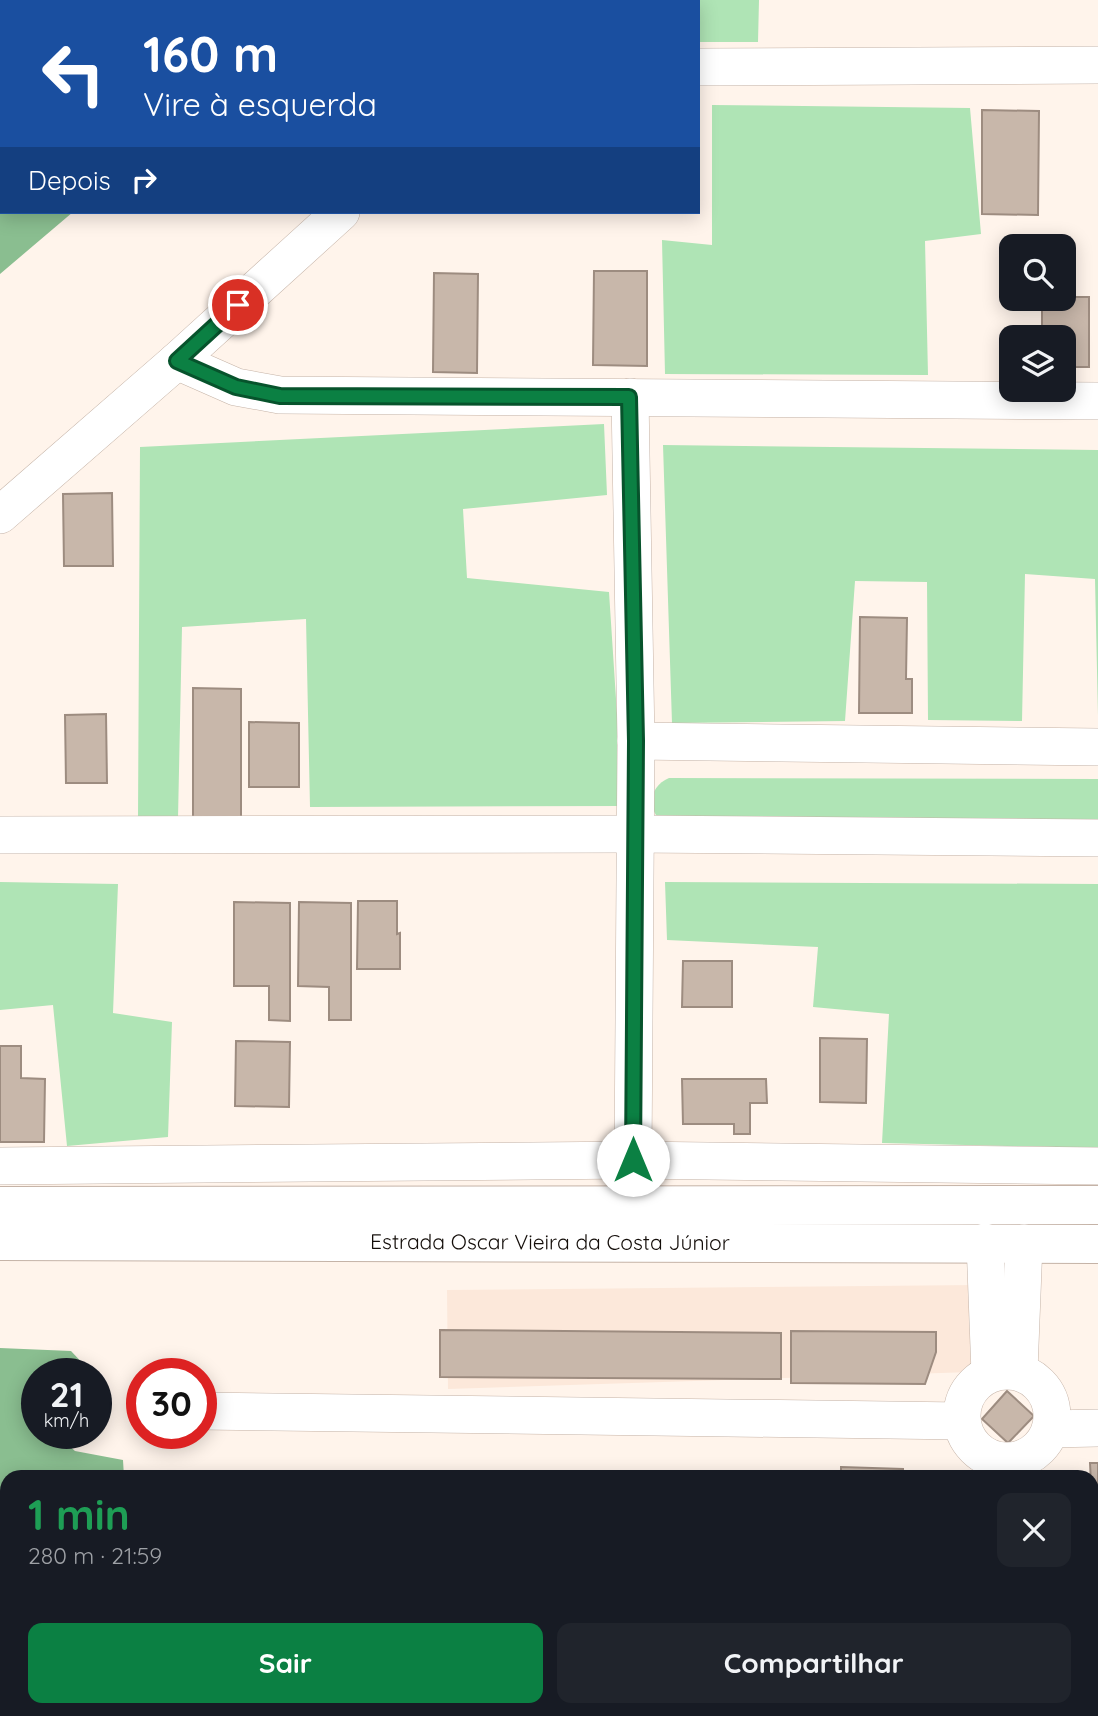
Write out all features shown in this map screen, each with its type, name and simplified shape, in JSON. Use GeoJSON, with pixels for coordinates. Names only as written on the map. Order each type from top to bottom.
{"type":"FeatureCollection","features":[{"type":"Feature","properties":{"kind":"main road","name":"Estrada Oscar Vieira da Costa Júnior"},"geometry":{"type":"LineString","coordinates":[[0,1206],[1098,1205]]}},
{"type":"Feature","properties":{"kind":"main road","name":"Estrada Oscar Vieira da Costa Júnior"},"geometry":{"type":"LineString","coordinates":[[0,1241],[1098,1244]]}},
{"type":"Feature","properties":{"kind":"street"},"geometry":{"type":"LineString","coordinates":[[700,68],[1098,65]]}},
{"type":"Feature","properties":{"kind":"street"},"geometry":{"type":"LineString","coordinates":[[0,515],[177,361],[339,214]]}},
{"type":"Feature","properties":{"kind":"street"},"geometry":{"type":"LineString","coordinates":[[177,361],[236,387],[280,396],[1098,401]]}},
{"type":"Feature","properties":{"kind":"street"},"geometry":{"type":"LineString","coordinates":[[629,397],[636,741],[633,1160]]}},
{"type":"Feature","properties":{"kind":"street"},"geometry":{"type":"LineString","coordinates":[[636,741],[1098,747]]}},
{"type":"Feature","properties":{"kind":"street"},"geometry":{"type":"LineString","coordinates":[[0,835],[634,834],[1098,838]]}},
{"type":"Feature","properties":{"kind":"street"},"geometry":{"type":"LineString","coordinates":[[0,1166],[633,1160],[1098,1166]]}},
{"type":"Feature","properties":{"kind":"street"},"geometry":{"type":"LineString","coordinates":[[985,1242],[1004,1372]]}},
{"type":"Feature","properties":{"kind":"street"},"geometry":{"type":"LineString","coordinates":[[1004,1372],[1024,1243]]}},
{"type":"Feature","properties":{"kind":"street"},"geometry":{"type":"LineString","coordinates":[[1019,1460],[1052,1411],[1047,1394],[1035,1380],[1004,1372],[977,1381],[967,1393],[962,1406],[962,1421],[965,1435],[983,1455],[1019,1460],[1098,1428]]}},
{"type":"Feature","properties":{"kind":"street"},"geometry":{"type":"LineString","coordinates":[[217,1410],[962,1421]]}},
{"type":"Feature","properties":{"kind":"shaded area"},"geometry":{"type":"Polygon","coordinates":[[[977,1285],[972,1372],[448,1389],[447,1290],[977,1285]]]}},
{"type":"Feature","properties":{"kind":"green space"},"geometry":{"type":"Polygon","coordinates":[[[700,0],[759,0],[758,42],[700,42],[700,0]]]}},
{"type":"Feature","properties":{"kind":"green space"},"geometry":{"type":"Polygon","coordinates":[[[712,105],[970,108],[981,234],[925,241],[928,375],[665,374],[662,240],[712,245],[712,105]]]}},
{"type":"Feature","properties":{"kind":"green space"},"geometry":{"type":"Polygon","coordinates":[[[0,214],[71,214],[0,274],[0,214]]]}},
{"type":"Feature","properties":{"kind":"green space"},"geometry":{"type":"Polygon","coordinates":[[[604,424],[607,495],[463,509],[467,578],[609,592],[623,806],[310,807],[306,619],[182,627],[178,818],[138,817],[140,447],[604,424]]]}},
{"type":"Feature","properties":{"kind":"green space"},"geometry":{"type":"Polygon","coordinates":[[[663,445],[1098,450],[1098,716],[1095,579],[1025,574],[1022,721],[928,720],[927,582],[855,581],[845,721],[672,723],[663,445]]]}},
{"type":"Feature","properties":{"kind":"green space"},"geometry":{"type":"Polygon","coordinates":[[[669,778],[1098,779],[1098,827],[661,821],[653,810],[652,797],[658,786],[669,778]]]}},
{"type":"Feature","properties":{"kind":"green space"},"geometry":{"type":"Polygon","coordinates":[[[0,882],[118,884],[113,1013],[172,1022],[168,1137],[67,1146],[53,1005],[0,1010],[0,882]]]}},
{"type":"Feature","properties":{"kind":"green space"},"geometry":{"type":"Polygon","coordinates":[[[665,882],[1098,884],[1098,1148],[882,1143],[889,1014],[813,1007],[818,947],[667,940],[665,882]]]}},
{"type":"Feature","properties":{"kind":"green space"},"geometry":{"type":"Polygon","coordinates":[[[0,1348],[71,1351],[78,1358],[21,1358],[21,1449],[73,1449],[123,1460],[124,1470],[0,1470],[0,1348]]]}},
{"type":"Feature","properties":{"kind":"building"},"geometry":{"type":"Polygon","coordinates":[[[982,110],[1039,111],[1038,215],[982,214],[982,110]]]}},
{"type":"Feature","properties":{"kind":"building"},"geometry":{"type":"Polygon","coordinates":[[[594,271],[647,271],[647,366],[593,365],[594,271]]]}},
{"type":"Feature","properties":{"kind":"building"},"geometry":{"type":"Polygon","coordinates":[[[434,273],[478,274],[477,373],[433,372],[434,273]]]}},
{"type":"Feature","properties":{"kind":"building"},"geometry":{"type":"Polygon","coordinates":[[[1076,297],[1089,297],[1089,367],[1076,367],[1076,325],[1042,325],[1042,311],[1076,311],[1076,297]]]}},
{"type":"Feature","properties":{"kind":"building"},"geometry":{"type":"Polygon","coordinates":[[[112,493],[113,566],[64,566],[63,494],[112,493]]]}},
{"type":"Feature","properties":{"kind":"building"},"geometry":{"type":"Polygon","coordinates":[[[860,617],[907,618],[906,679],[912,679],[912,713],[859,713],[860,617]]]}},
{"type":"Feature","properties":{"kind":"building"},"geometry":{"type":"Polygon","coordinates":[[[193,688],[241,689],[241,824],[193,824],[193,688]]]}},
{"type":"Feature","properties":{"kind":"building"},"geometry":{"type":"Polygon","coordinates":[[[106,714],[107,783],[66,783],[65,715],[106,714]]]}},
{"type":"Feature","properties":{"kind":"building"},"geometry":{"type":"Polygon","coordinates":[[[249,722],[299,723],[299,787],[249,787],[249,722]]]}},
{"type":"Feature","properties":{"kind":"building"},"geometry":{"type":"Polygon","coordinates":[[[358,901],[397,901],[400,969],[357,969],[358,901]]]}},
{"type":"Feature","properties":{"kind":"building"},"geometry":{"type":"Polygon","coordinates":[[[234,902],[290,903],[290,1021],[269,1020],[269,986],[234,986],[234,902]]]}},
{"type":"Feature","properties":{"kind":"building"},"geometry":{"type":"Polygon","coordinates":[[[299,902],[351,903],[351,1020],[329,1020],[329,987],[298,986],[299,902]]]}},
{"type":"Feature","properties":{"kind":"building"},"geometry":{"type":"Polygon","coordinates":[[[683,961],[732,961],[732,1007],[682,1007],[683,961]]]}},
{"type":"Feature","properties":{"kind":"building"},"geometry":{"type":"Polygon","coordinates":[[[820,1038],[867,1039],[866,1103],[820,1102],[820,1038]]]}},
{"type":"Feature","properties":{"kind":"building"},"geometry":{"type":"Polygon","coordinates":[[[236,1041],[290,1042],[289,1107],[235,1106],[236,1041]]]}},
{"type":"Feature","properties":{"kind":"building"},"geometry":{"type":"Polygon","coordinates":[[[0,1046],[21,1046],[21,1078],[45,1079],[44,1142],[0,1142],[0,1046]]]}},
{"type":"Feature","properties":{"kind":"building"},"geometry":{"type":"Polygon","coordinates":[[[682,1079],[766,1079],[767,1103],[750,1103],[750,1134],[734,1134],[734,1124],[683,1124],[682,1079]]]}},
{"type":"Feature","properties":{"kind":"building"},"geometry":{"type":"Polygon","coordinates":[[[440,1330],[781,1333],[781,1379],[440,1377],[440,1330]]]}},
{"type":"Feature","properties":{"kind":"building"},"geometry":{"type":"Polygon","coordinates":[[[791,1331],[936,1332],[936,1352],[925,1384],[791,1383],[791,1331]]]}},
{"type":"Feature","properties":{"kind":"building"},"geometry":{"type":"Polygon","coordinates":[[[1007,1391],[1034,1416],[1008,1443],[982,1419],[1007,1391]]]}},
{"type":"Feature","properties":{"kind":"building"},"geometry":{"type":"Polygon","coordinates":[[[1090,1463],[1098,1463],[1098,1470],[1090,1470],[1090,1463]]]}},
{"type":"Feature","properties":{"kind":"building"},"geometry":{"type":"Polygon","coordinates":[[[841,1467],[903,1469],[903,1470],[841,1470],[841,1467]]]}},
{"type":"Feature","properties":{"kind":"route"},"geometry":{"type":"LineString","coordinates":[[238,305],[177,361],[236,387],[280,396],[629,397],[636,741],[633,1160]]}}]}
